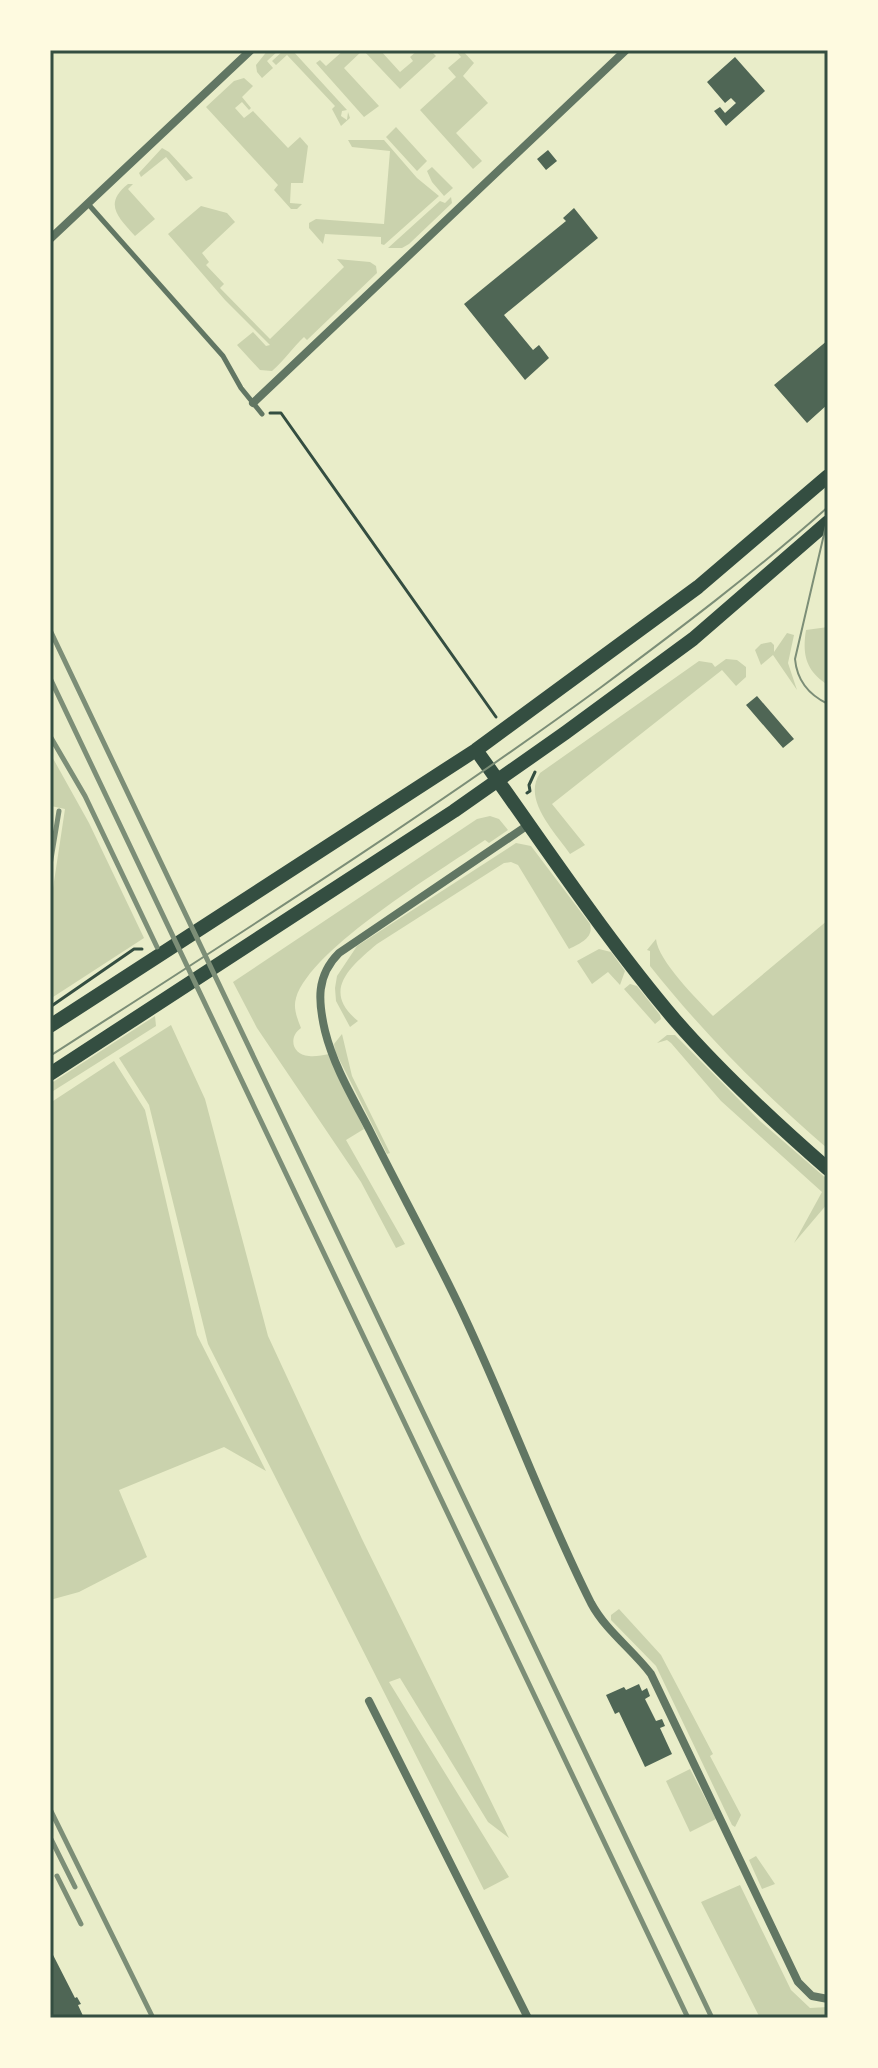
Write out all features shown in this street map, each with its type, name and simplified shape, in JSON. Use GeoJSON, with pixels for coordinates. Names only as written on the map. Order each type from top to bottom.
{"type":"FeatureCollection","features":[{"type":"Feature","properties":{"kind":"main road"},"geometry":{"type":"LineString","coordinates":[[50,1026],[145,956],[235,906],[476,750],[698,587],[828,476]]}},
{"type":"Feature","properties":{"kind":"main road"},"geometry":{"type":"LineString","coordinates":[[50,1074],[498,780],[693,639],[828,522]]}},
{"type":"Feature","properties":{"kind":"main road"},"geometry":{"type":"LineString","coordinates":[[476,750],[528,825],[674,1018],[751,1100],[828,1169]]}},
{"type":"Feature","properties":{"kind":"street"},"geometry":{"type":"LineString","coordinates":[[50,239],[251,50]]}},
{"type":"Feature","properties":{"kind":"street"},"geometry":{"type":"LineString","coordinates":[[253,403],[626,50]]}},
{"type":"Feature","properties":{"kind":"street"},"geometry":{"type":"LineString","coordinates":[[528,825],[339,953],[325,971],[320,986],[325,1031],[344,1082],[453,1293],[504,1401],[591,1603],[604,1623],[651,1674],[798,1982],[812,1996],[828,1999]]}},
{"type":"Feature","properties":{"kind":"street"},"geometry":{"type":"LineString","coordinates":[[369,1701],[528,2018]]}},
{"type":"Feature","properties":{"kind":"lane"},"geometry":{"type":"LineString","coordinates":[[89,205],[223,356],[232,375],[262,414]]}},
{"type":"Feature","properties":{"kind":"path"},"geometry":{"type":"LineString","coordinates":[[262,414],[281,413],[496,717]]}},
{"type":"Feature","properties":{"kind":"path"},"geometry":{"type":"LineString","coordinates":[[50,1007],[134,949],[145,956]]}},
{"type":"Feature","properties":{"kind":"green space"},"geometry":{"type":"Polygon","coordinates":[[[268,50],[279,50],[267,61],[273,68],[262,78],[256,65],[268,50]]]}},
{"type":"Feature","properties":{"kind":"green space"},"geometry":{"type":"Polygon","coordinates":[[[284,50],[292,50],[347,110],[342,111],[341,116],[347,120],[348,112],[350,118],[341,126],[332,109],[335,106],[287,55],[276,65],[272,61],[284,50]]]}},
{"type":"Feature","properties":{"kind":"green space"},"geometry":{"type":"Polygon","coordinates":[[[344,50],[363,50],[344,68],[379,106],[364,117],[316,63],[320,60],[326,66],[344,50]]]}},
{"type":"Feature","properties":{"kind":"green space"},"geometry":{"type":"Polygon","coordinates":[[[363,50],[380,50],[400,72],[413,61],[410,57],[418,50],[430,50],[436,56],[400,89],[363,50]]]}},
{"type":"Feature","properties":{"kind":"green space"},"geometry":{"type":"Polygon","coordinates":[[[455,50],[462,50],[474,63],[463,76],[488,103],[456,133],[482,161],[473,169],[420,110],[456,77],[448,68],[461,57],[455,50]]]}},
{"type":"Feature","properties":{"kind":"green space"},"geometry":{"type":"Polygon","coordinates":[[[244,78],[253,86],[242,97],[251,108],[249,110],[242,102],[235,108],[244,118],[253,111],[288,148],[300,137],[308,146],[303,183],[291,183],[290,203],[302,204],[297,209],[291,209],[274,190],[278,185],[206,107],[234,81],[244,78]]]}},
{"type":"Feature","properties":{"kind":"green space"},"geometry":{"type":"Polygon","coordinates":[[[396,127],[427,161],[417,171],[386,137],[396,127]]]}},
{"type":"Feature","properties":{"kind":"green space"},"geometry":{"type":"Polygon","coordinates":[[[348,140],[384,140],[417,178],[439,196],[384,245],[381,244],[381,237],[325,234],[323,244],[309,228],[309,223],[316,219],[384,224],[390,151],[352,147],[348,140]]]}},
{"type":"Feature","properties":{"kind":"green space"},"geometry":{"type":"Polygon","coordinates":[[[162,148],[193,178],[186,181],[166,157],[141,177],[139,173],[162,148]]]}},
{"type":"Feature","properties":{"kind":"green space"},"geometry":{"type":"Polygon","coordinates":[[[432,167],[453,188],[444,196],[427,171],[432,167]]]}},
{"type":"Feature","properties":{"kind":"green space"},"geometry":{"type":"Polygon","coordinates":[[[133,184],[128,189],[155,219],[135,236],[119,216],[115,204],[120,191],[133,184]]]}},
{"type":"Feature","properties":{"kind":"green space"},"geometry":{"type":"Polygon","coordinates":[[[451,197],[452,203],[409,244],[402,248],[388,248],[440,201],[445,203],[451,197]]]}},
{"type":"Feature","properties":{"kind":"green space"},"geometry":{"type":"Polygon","coordinates":[[[201,206],[227,213],[235,222],[202,253],[209,262],[206,265],[224,284],[220,288],[270,339],[344,267],[337,259],[370,262],[376,266],[377,273],[307,340],[304,337],[272,371],[260,370],[237,345],[253,332],[266,346],[270,345],[225,300],[168,234],[201,206]]]}},
{"type":"Feature","properties":{"kind":"green space"},"geometry":{"type":"Polygon","coordinates":[[[828,627],[828,685],[810,668],[805,647],[806,630],[828,627]]]}},
{"type":"Feature","properties":{"kind":"green space"},"geometry":{"type":"Polygon","coordinates":[[[787,633],[794,635],[788,663],[797,690],[773,655],[761,665],[755,650],[761,644],[771,642],[774,652],[787,633]]]}},
{"type":"Feature","properties":{"kind":"green space"},"geometry":{"type":"Polygon","coordinates":[[[726,659],[737,660],[746,667],[746,677],[736,686],[722,670],[552,804],[585,845],[570,854],[538,805],[535,794],[540,773],[699,661],[712,663],[715,667],[726,659]]]}},
{"type":"Feature","properties":{"kind":"green space"},"geometry":{"type":"Polygon","coordinates":[[[50,753],[89,823],[144,938],[50,999],[50,908],[65,809],[51,806],[50,753]]]}},
{"type":"Feature","properties":{"kind":"green space"},"geometry":{"type":"Polygon","coordinates":[[[490,816],[499,819],[508,830],[489,843],[485,840],[409,890],[351,934],[307,978],[296,998],[295,1009],[301,1028],[294,1036],[294,1045],[303,1055],[329,1054],[364,1129],[346,1140],[405,1244],[396,1248],[361,1182],[257,1028],[233,982],[477,819],[490,816]]]}},
{"type":"Feature","properties":{"kind":"green space"},"geometry":{"type":"Polygon","coordinates":[[[516,843],[531,846],[590,924],[588,936],[569,949],[518,865],[504,863],[377,944],[357,962],[349,971],[341,990],[347,1010],[358,1021],[350,1027],[336,1001],[335,988],[337,976],[357,946],[516,843]]]}},
{"type":"Feature","properties":{"kind":"green space"},"geometry":{"type":"Polygon","coordinates":[[[828,920],[828,1149],[713,1039],[650,966],[650,951],[647,950],[656,939],[671,969],[713,1016],[828,920]]]}},
{"type":"Feature","properties":{"kind":"green space"},"geometry":{"type":"Polygon","coordinates":[[[599,949],[611,952],[625,971],[620,985],[608,972],[592,984],[577,961],[599,949]]]}},
{"type":"Feature","properties":{"kind":"green space"},"geometry":{"type":"Polygon","coordinates":[[[630,984],[637,986],[660,1015],[661,1019],[655,1024],[624,989],[630,984]]]}},
{"type":"Feature","properties":{"kind":"green space"},"geometry":{"type":"Polygon","coordinates":[[[155,1016],[156,1026],[50,1093],[50,1084],[155,1016]]]}},
{"type":"Feature","properties":{"kind":"green space"},"geometry":{"type":"Polygon","coordinates":[[[171,1025],[205,1099],[268,1336],[362,1539],[509,1838],[488,1822],[400,1678],[389,1682],[509,1877],[484,1890],[208,1344],[149,1105],[119,1058],[171,1025]]]}},
{"type":"Feature","properties":{"kind":"green space"},"geometry":{"type":"Polygon","coordinates":[[[342,1034],[352,1076],[390,1153],[387,1154],[335,1051],[334,1044],[342,1034]]]}},
{"type":"Feature","properties":{"kind":"green space"},"geometry":{"type":"Polygon","coordinates":[[[667,1035],[675,1035],[760,1121],[828,1180],[828,1203],[794,1243],[822,1192],[721,1101],[671,1043],[667,1040],[657,1043],[667,1035]]]}},
{"type":"Feature","properties":{"kind":"green space"},"geometry":{"type":"Polygon","coordinates":[[[114,1061],[145,1110],[197,1335],[266,1471],[224,1447],[119,1490],[147,1557],[79,1592],[50,1600],[50,1103],[114,1061]]]}},
{"type":"Feature","properties":{"kind":"green space"},"geometry":{"type":"Polygon","coordinates":[[[619,1609],[661,1655],[741,1815],[735,1827],[656,1666],[611,1620],[611,1615],[619,1609]]]}},
{"type":"Feature","properties":{"kind":"green space"},"geometry":{"type":"Polygon","coordinates":[[[690,1769],[716,1819],[690,1832],[666,1781],[690,1769]]]}},
{"type":"Feature","properties":{"kind":"green space"},"geometry":{"type":"Polygon","coordinates":[[[756,1856],[775,1884],[762,1889],[749,1860],[756,1856]]]}},
{"type":"Feature","properties":{"kind":"green space"},"geometry":{"type":"Polygon","coordinates":[[[740,1885],[791,1990],[810,2008],[828,2007],[828,2018],[760,2018],[701,1902],[740,1885]]]}},
{"type":"Feature","properties":{"kind":"building"},"geometry":{"type":"Polygon","coordinates":[[[735,57],[765,91],[726,126],[714,111],[720,107],[725,113],[736,103],[731,98],[725,103],[707,82],[735,57]]]}},
{"type":"Feature","properties":{"kind":"building"},"geometry":{"type":"Polygon","coordinates":[[[548,150],[557,161],[546,170],[537,159],[548,150]]]}},
{"type":"Feature","properties":{"kind":"building"},"geometry":{"type":"Polygon","coordinates":[[[574,208],[598,238],[504,315],[533,350],[539,345],[549,358],[525,380],[464,304],[566,221],[563,218],[574,208]]]}},
{"type":"Feature","properties":{"kind":"building"},"geometry":{"type":"Polygon","coordinates":[[[828,340],[828,404],[807,423],[774,385],[828,340]]]}},
{"type":"Feature","properties":{"kind":"building"},"geometry":{"type":"Polygon","coordinates":[[[757,696],[794,739],[783,748],[746,705],[757,696]]]}},
{"type":"Feature","properties":{"kind":"building"},"geometry":{"type":"Polygon","coordinates":[[[639,1684],[642,1691],[647,1688],[650,1696],[645,1699],[656,1721],[662,1719],[665,1726],[660,1728],[672,1754],[645,1767],[619,1712],[615,1714],[606,1695],[639,1684]]]}},
{"type":"Feature","properties":{"kind":"building"},"geometry":{"type":"Polygon","coordinates":[[[50,1949],[81,2004],[78,2005],[84,2018],[50,2018],[50,1949]]]}},
{"type":"Feature","properties":{"kind":"tram line"},"geometry":{"type":"LineString","coordinates":[[50,1056],[328,876],[533,736],[716,600],[828,507]]}},
{"type":"Feature","properties":{"kind":"tram line"},"geometry":{"type":"LineString","coordinates":[[828,517],[795,659],[805,686],[828,704]]}},
{"type":"Feature","properties":{"kind":"railway"},"geometry":{"type":"LineString","coordinates":[[50,630],[712,2018]]}},
{"type":"Feature","properties":{"kind":"railway"},"geometry":{"type":"LineString","coordinates":[[50,678],[688,2018]]}},
{"type":"Feature","properties":{"kind":"railway"},"geometry":{"type":"LineString","coordinates":[[50,736],[85,796],[157,947]]}},
{"type":"Feature","properties":{"kind":"railway"},"geometry":{"type":"LineString","coordinates":[[50,865],[59,811]]}},
{"type":"Feature","properties":{"kind":"railway"},"geometry":{"type":"LineString","coordinates":[[50,1809],[153,2018]]}},
{"type":"Feature","properties":{"kind":"railway"},"geometry":{"type":"LineString","coordinates":[[50,1837],[75,1887]]}},
{"type":"Feature","properties":{"kind":"railway"},"geometry":{"type":"LineString","coordinates":[[57,1876],[81,1924]]}}]}
